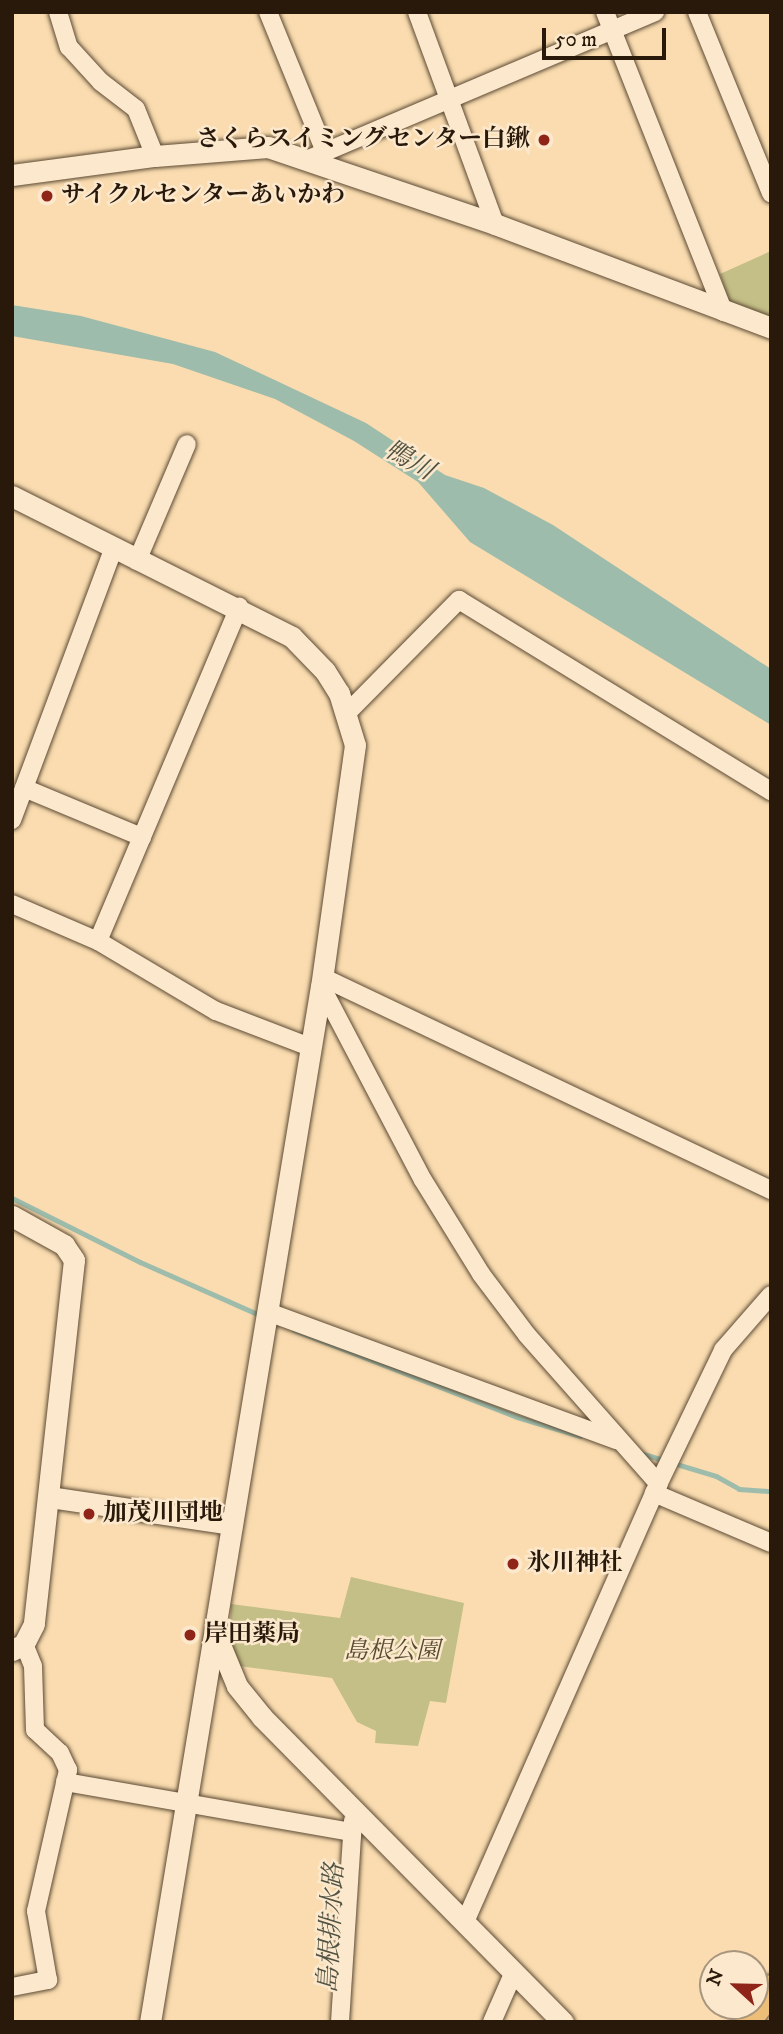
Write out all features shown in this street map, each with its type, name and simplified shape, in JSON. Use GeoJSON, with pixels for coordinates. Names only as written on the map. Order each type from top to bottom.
{"type":"FeatureCollection","features":[{"type":"Feature","properties":{"kind":"main road"},"geometry":{"type":"LineString","coordinates":[[746,2022],[771,1989]]}},
{"type":"Feature","properties":{"kind":"street"},"geometry":{"type":"LineString","coordinates":[[58,12],[69,47],[102,82],[136,109],[155,156]]}},
{"type":"Feature","properties":{"kind":"street"},"geometry":{"type":"LineString","coordinates":[[268,12],[318,155]]}},
{"type":"Feature","properties":{"kind":"street"},"geometry":{"type":"LineString","coordinates":[[417,12],[452,97],[495,224]]}},
{"type":"Feature","properties":{"kind":"street"},"geometry":{"type":"LineString","coordinates":[[605,12],[723,312]]}},
{"type":"Feature","properties":{"kind":"street"},"geometry":{"type":"LineString","coordinates":[[318,155],[655,12]]}},
{"type":"Feature","properties":{"kind":"street"},"geometry":{"type":"LineString","coordinates":[[697,12],[771,193]]}},
{"type":"Feature","properties":{"kind":"street"},"geometry":{"type":"LineString","coordinates":[[12,175],[155,156],[268,147],[318,155],[723,312],[771,328]]}},
{"type":"Feature","properties":{"kind":"street"},"geometry":{"type":"LineString","coordinates":[[137,561],[187,444]]}},
{"type":"Feature","properties":{"kind":"street"},"geometry":{"type":"LineString","coordinates":[[12,496],[113,550],[239,607],[306,649],[325,671],[348,712],[354,769],[268,1312],[150,2022]]}},
{"type":"Feature","properties":{"kind":"street"},"geometry":{"type":"LineString","coordinates":[[12,820],[113,550]]}},
{"type":"Feature","properties":{"kind":"street"},"geometry":{"type":"LineString","coordinates":[[348,712],[459,600],[771,791]]}},
{"type":"Feature","properties":{"kind":"street"},"geometry":{"type":"LineString","coordinates":[[97,941],[239,607]]}},
{"type":"Feature","properties":{"kind":"street"},"geometry":{"type":"LineString","coordinates":[[24,788],[142,837]]}},
{"type":"Feature","properties":{"kind":"street"},"geometry":{"type":"LineString","coordinates":[[12,904],[97,941],[216,1011],[310,1047]]}},
{"type":"Feature","properties":{"kind":"street"},"geometry":{"type":"LineString","coordinates":[[321,981],[771,1190]]}},
{"type":"Feature","properties":{"kind":"street"},"geometry":{"type":"LineString","coordinates":[[321,981],[467,1253],[527,1335],[657,1488],[771,1543]]}},
{"type":"Feature","properties":{"kind":"street"},"geometry":{"type":"LineString","coordinates":[[12,1216],[64,1245],[74,1260],[34,1624],[18,1647],[33,1666],[35,1730],[60,1753],[68,1770],[36,1911],[48,1980],[12,1987]]}},
{"type":"Feature","properties":{"kind":"street"},"geometry":{"type":"LineString","coordinates":[[465,1922],[657,1488],[723,1350],[771,1295]]}},
{"type":"Feature","properties":{"kind":"street"},"geometry":{"type":"LineString","coordinates":[[268,1312],[619,1441]]}},
{"type":"Feature","properties":{"kind":"street"},"geometry":{"type":"LineString","coordinates":[[49,1497],[233,1524]]}},
{"type":"Feature","properties":{"kind":"street"},"geometry":{"type":"LineString","coordinates":[[215,1631],[237,1686],[354,1810],[563,2022]]}},
{"type":"Feature","properties":{"kind":"street"},"geometry":{"type":"LineString","coordinates":[[65,1782],[352,1832]]}},
{"type":"Feature","properties":{"kind":"street"},"geometry":{"type":"LineString","coordinates":[[340,2022],[354,1810]]}},
{"type":"Feature","properties":{"kind":"street"},"geometry":{"type":"LineString","coordinates":[[492,2022],[514,1972]]}},
{"type":"Feature","properties":{"kind":"green space"},"geometry":{"type":"Polygon","coordinates":[[[771,251],[771,318],[729,302],[720,274],[771,251]]]}},
{"type":"Feature","properties":{"kind":"green space","name":"島根公園"},"geometry":{"type":"Polygon","coordinates":[[[351,1577],[464,1603],[446,1703],[430,1701],[418,1746],[375,1743],[376,1731],[357,1722],[332,1678],[239,1666],[230,1648],[231,1604],[340,1618],[351,1577]]]}},
{"type":"Feature","properties":{"kind":"water","name":"鴨川"},"geometry":{"type":"Polygon","coordinates":[[[12,305],[81,316],[215,352],[366,423],[445,475],[484,488],[553,525],[771,669],[771,725],[470,542],[418,482],[354,441],[275,399],[173,364],[12,336],[12,305]]]}},
{"type":"Feature","properties":{"kind":"waterway"},"geometry":{"type":"LineString","coordinates":[[12,1198],[140,1262],[262,1316]]}},
{"type":"Feature","properties":{"kind":"waterway"},"geometry":{"type":"LineString","coordinates":[[294,1330],[517,1417],[580,1436]]}},
{"type":"Feature","properties":{"kind":"waterway"},"geometry":{"type":"LineString","coordinates":[[640,1453],[716,1476],[739,1489],[771,1491]]}},
{"type":"Feature","properties":{"kind":"place","name":"さくらスイミングセンター白鍬"},"geometry":{"type":"Point","coordinates":[544,140]}},
{"type":"Feature","properties":{"kind":"place","name":"サイクルセンターあいかわ"},"geometry":{"type":"Point","coordinates":[47,196]}},
{"type":"Feature","properties":{"kind":"place","name":"加茂川団地"},"geometry":{"type":"Point","coordinates":[89,1514]}},
{"type":"Feature","properties":{"kind":"place","name":"氷川神社"},"geometry":{"type":"Point","coordinates":[513,1564]}},
{"type":"Feature","properties":{"kind":"place","name":"岸田薬局"},"geometry":{"type":"Point","coordinates":[190,1635]}},
{"type":"Feature","properties":{"kind":"water label","name":"島根排水路"},"geometry":{"type":"Point","coordinates":[332,1928]}}]}
